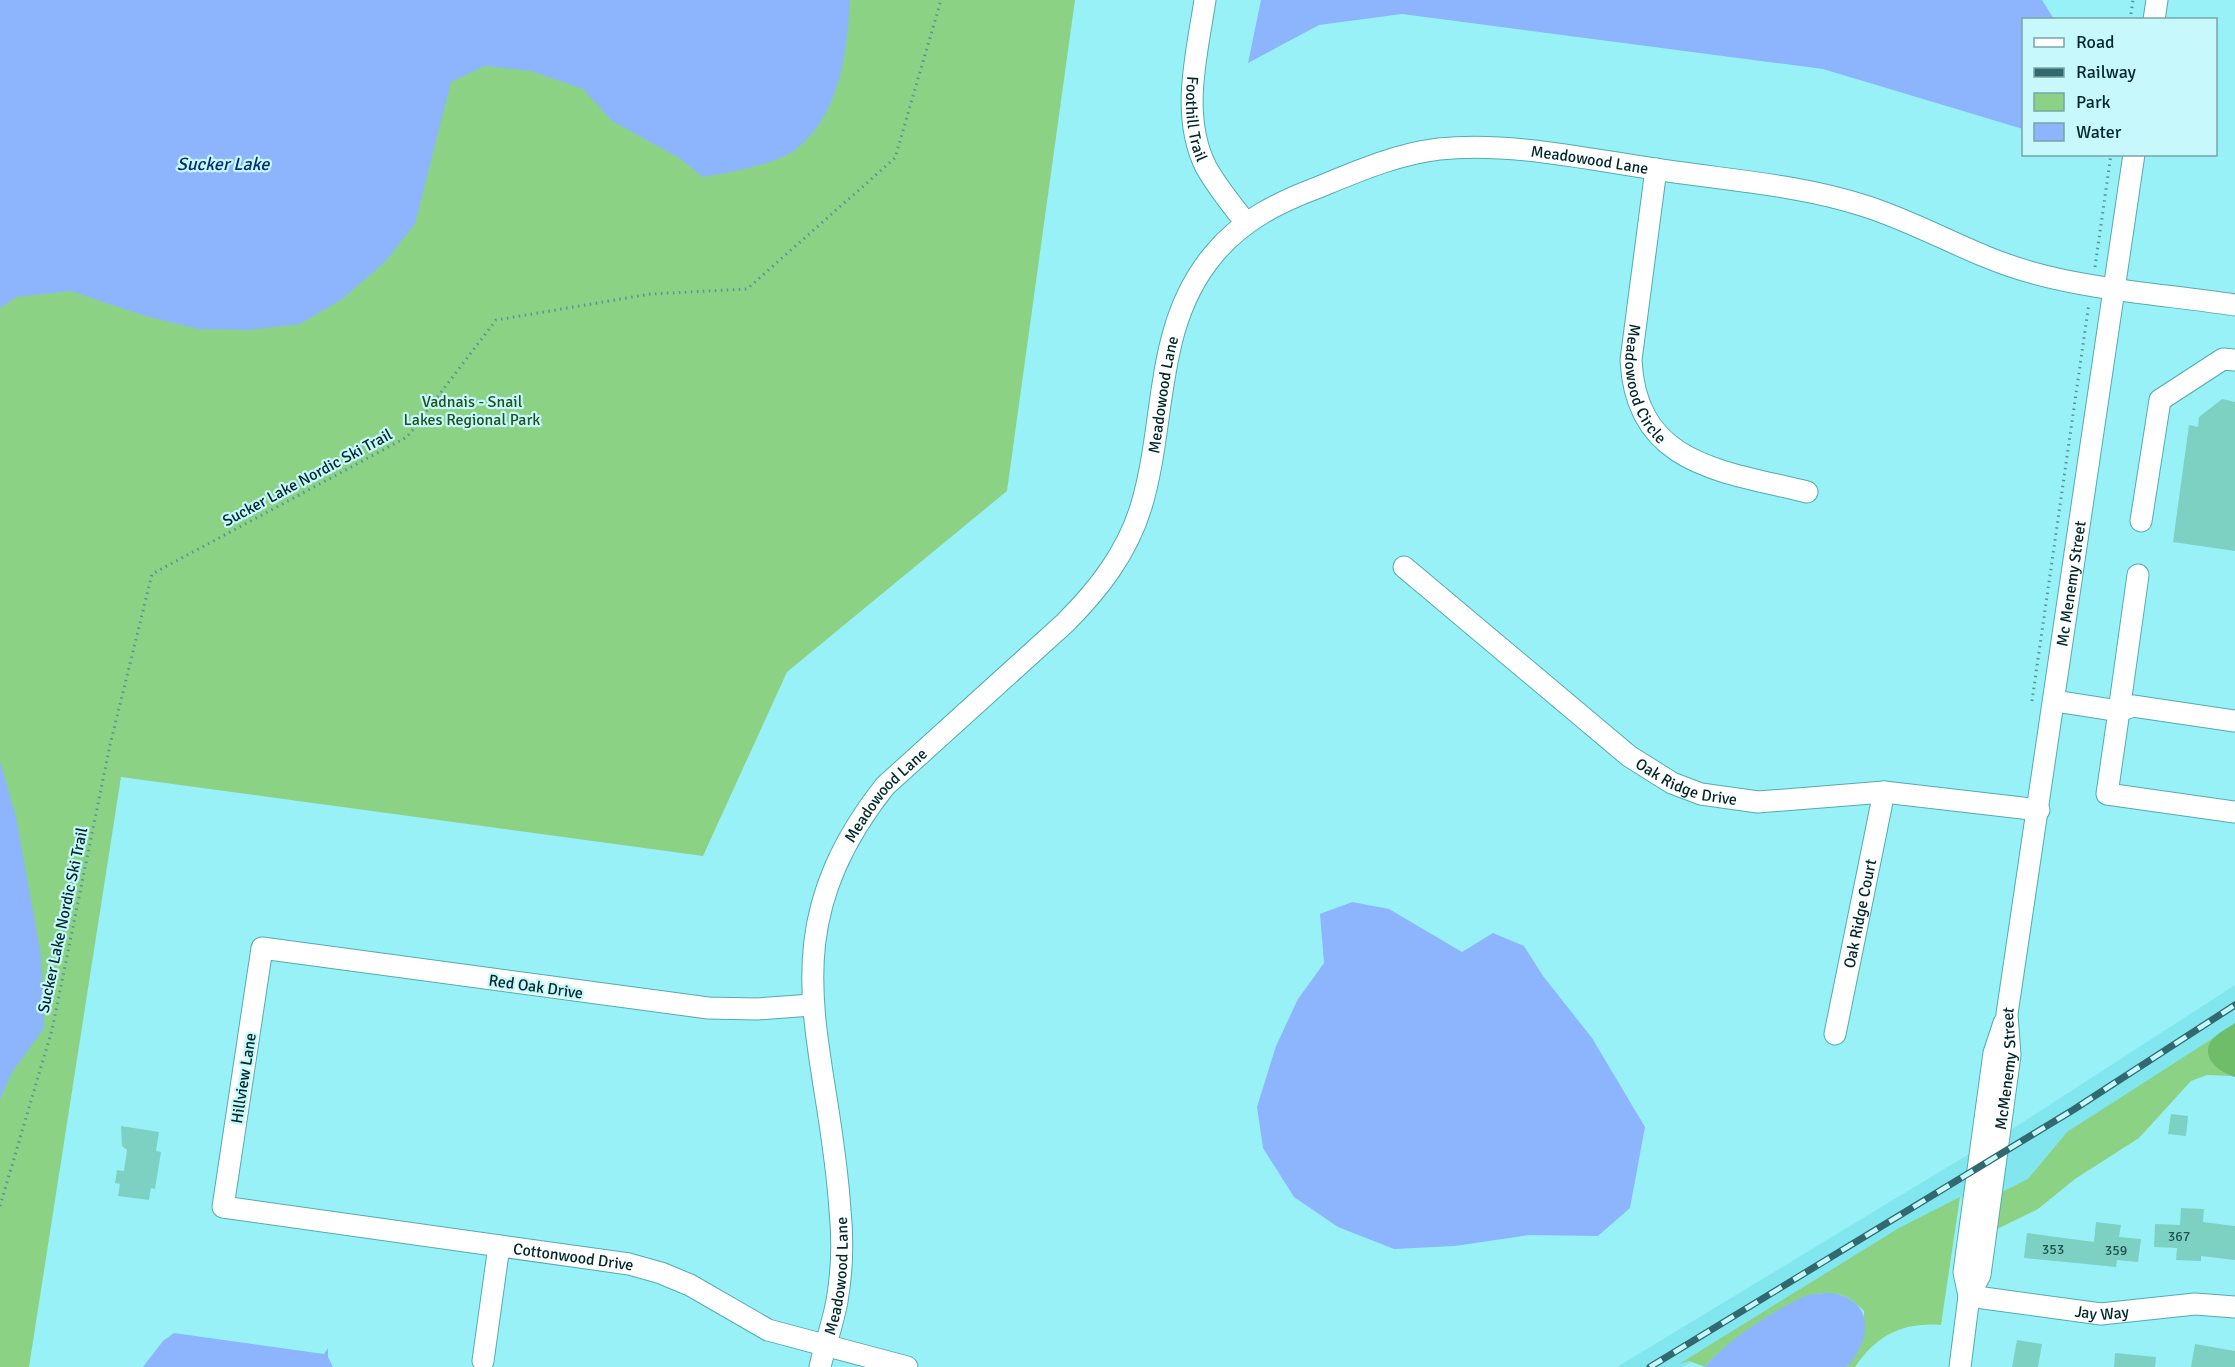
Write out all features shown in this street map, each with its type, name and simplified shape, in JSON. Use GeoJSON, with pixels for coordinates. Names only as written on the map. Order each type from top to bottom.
{"type":"FeatureCollection","features":[{"type":"Feature","properties":{"kind":"street","name":"Foothill Trail"},"geometry":{"type":"LineString","coordinates":[[1204,0],[1193,85],[1194,126],[1206,167],[1246,223]]}},
{"type":"Feature","properties":{"kind":"street"},"geometry":{"type":"LineString","coordinates":[[2154,18],[2157,0]]}},
{"type":"Feature","properties":{"kind":"street","name":"Meadowood Lane"},"geometry":{"type":"LineString","coordinates":[[822,1357],[837,1301],[841,1257],[841,1212],[812,1005],[812,959],[822,902],[844,845],[863,813],[885,786],[1089,599],[1110,572],[1127,543],[1140,510],[1149,476],[1173,328],[1184,299],[1215,252],[1246,223],[1286,200],[1370,167],[1436,150],[1502,148],[1823,194],[1909,222],[1996,262],[2033,273],[2235,305]]}},
{"type":"Feature","properties":{"kind":"street","name":"Mc Menemy Street"},"geometry":{"type":"LineString","coordinates":[[2007,1014],[2039,810],[2134,156]]}},
{"type":"Feature","properties":{"kind":"street","name":"Meadowood Circle"},"geometry":{"type":"LineString","coordinates":[[1656,170],[1630,360],[1637,403],[1659,438],[1694,462],[1807,492]]}},
{"type":"Feature","properties":{"kind":"street"},"geometry":{"type":"LineString","coordinates":[[2141,521],[2160,400],[2223,359],[2235,360]]}},
{"type":"Feature","properties":{"kind":"street","name":"Oak Ridge Drive"},"geometry":{"type":"LineString","coordinates":[[1404,567],[1629,756],[1672,783],[1701,794],[1758,802],[1884,792],[2039,810]]}},
{"type":"Feature","properties":{"kind":"street"},"geometry":{"type":"LineString","coordinates":[[2138,575],[2107,794],[2235,812]]}},
{"type":"Feature","properties":{"kind":"street"},"geometry":{"type":"LineString","coordinates":[[2055,701],[2119,711],[2133,706],[2235,721]]}},
{"type":"Feature","properties":{"kind":"street","name":"Oak Ridge Court"},"geometry":{"type":"LineString","coordinates":[[1835,1034],[1884,792]]}},
{"type":"Feature","properties":{"kind":"street","name":"Red Oak Drive"},"geometry":{"type":"LineString","coordinates":[[262,948],[698,1007],[757,1009],[812,1005]]}},
{"type":"Feature","properties":{"kind":"street","name":"Hillview Lane"},"geometry":{"type":"LineString","coordinates":[[223,1207],[262,948]]}},
{"type":"Feature","properties":{"kind":"street","name":"McMenemy Street"},"geometry":{"type":"LineString","coordinates":[[1960,1367],[1969,1296],[1980,1275],[1982,1263],[2010,1055],[2007,1014]]}},
{"type":"Feature","properties":{"kind":"street","name":"Cottonwood Drive"},"geometry":{"type":"LineString","coordinates":[[223,1207],[598,1258],[661,1273],[690,1285],[768,1330],[822,1357],[907,1367]]}},
{"type":"Feature","properties":{"kind":"street"},"geometry":{"type":"LineString","coordinates":[[483,1361],[499,1246]]}},
{"type":"Feature","properties":{"kind":"street","name":"Jay Way"},"geometry":{"type":"LineString","coordinates":[[1969,1296],[2101,1314],[2195,1304],[2235,1307]]}},
{"type":"Feature","properties":{"kind":"path","name":"Sucker Lake Nordic Ski Trail"},"geometry":{"type":"LineString","coordinates":[[0,1206],[52,1030],[110,745],[153,574],[407,437],[496,320],[650,294],[747,289],[895,158],[941,0]]}},
{"type":"Feature","properties":{"kind":"path"},"geometry":{"type":"LineString","coordinates":[[2130,18],[2133,0]]}},
{"type":"Feature","properties":{"kind":"path"},"geometry":{"type":"LineString","coordinates":[[2032,703],[2111,156]]}},
{"type":"Feature","properties":{"kind":"shaded area"},"geometry":{"type":"Polygon","coordinates":[[[2235,985],[2235,1024],[2060,1173],[1996,1208],[2006,1133],[2235,985]]]}},
{"type":"Feature","properties":{"kind":"shaded area"},"geometry":{"type":"Polygon","coordinates":[[[1974,1151],[1968,1194],[1697,1359],[1683,1367],[1617,1367],[1974,1151]]]}},
{"type":"Feature","properties":{"kind":"green space","name":"Vadnais - Snail Lakes Regional Park"},"geometry":{"type":"Polygon","coordinates":[[[0,0],[1075,0],[1007,491],[787,672],[703,856],[121,777],[29,1367],[0,1367],[0,0]]]}},
{"type":"Feature","properties":{"kind":"green space"},"geometry":{"type":"Polygon","coordinates":[[[2235,1023],[2235,1077],[2218,1069],[2210,1059],[2208,1048],[2213,1038],[2235,1023]]]}},
{"type":"Feature","properties":{"kind":"green space"},"geometry":{"type":"Polygon","coordinates":[[[2218,1035],[2210,1046],[2211,1058],[2219,1069],[2231,1076],[2207,1075],[2191,1081],[2139,1138],[2075,1179],[2038,1209],[1993,1231],[1998,1194],[2028,1179],[2067,1132],[2218,1035]]]}},
{"type":"Feature","properties":{"kind":"green space"},"geometry":{"type":"Polygon","coordinates":[[[1960,1197],[1941,1325],[1915,1326],[1892,1333],[1872,1347],[1855,1367],[1847,1367],[1864,1332],[1864,1311],[1845,1297],[1823,1293],[1795,1302],[1759,1322],[1726,1346],[1705,1367],[1689,1361],[1679,1364],[1899,1228],[1960,1197]]]}},
{"type":"Feature","properties":{"kind":"water","name":"Sucker Lake"},"geometry":{"type":"Polygon","coordinates":[[[0,0],[850,0],[847,40],[839,79],[833,98],[813,132],[799,147],[780,158],[726,173],[703,177],[679,158],[612,121],[583,89],[531,71],[485,66],[451,82],[415,224],[385,262],[341,300],[300,324],[249,330],[198,329],[145,316],[70,291],[17,297],[0,308],[0,0]]]}},
{"type":"Feature","properties":{"kind":"water"},"geometry":{"type":"Polygon","coordinates":[[[1261,0],[2042,0],[2053,18],[2022,18],[2022,129],[1823,69],[1402,14],[1319,25],[1248,63],[1261,0]]]}},
{"type":"Feature","properties":{"kind":"water"},"geometry":{"type":"Polygon","coordinates":[[[0,761],[16,817],[41,955],[44,1028],[11,1074],[0,1100],[0,761]]]}},
{"type":"Feature","properties":{"kind":"water"},"geometry":{"type":"Polygon","coordinates":[[[1352,902],[1389,909],[1462,952],[1493,933],[1524,946],[1543,976],[1592,1038],[1645,1127],[1630,1208],[1598,1236],[1529,1235],[1455,1246],[1394,1249],[1338,1227],[1294,1197],[1263,1148],[1257,1107],[1276,1046],[1298,999],[1324,963],[1320,914],[1352,902]]]}},
{"type":"Feature","properties":{"kind":"water"},"geometry":{"type":"Polygon","coordinates":[[[1833,1293],[1857,1304],[1863,1313],[1865,1323],[1861,1345],[1847,1367],[1705,1367],[1736,1338],[1777,1311],[1809,1295],[1833,1293]]]}},
{"type":"Feature","properties":{"kind":"water"},"geometry":{"type":"Polygon","coordinates":[[[174,1333],[324,1354],[328,1348],[328,1357],[333,1367],[143,1367],[163,1341],[174,1333]]]}},
{"type":"Feature","properties":{"kind":"building"},"geometry":{"type":"Polygon","coordinates":[[[2222,399],[2235,402],[2235,551],[2173,542],[2189,425],[2198,427],[2199,417],[2222,399]]]}},
{"type":"Feature","properties":{"kind":"building"},"geometry":{"type":"Polygon","coordinates":[[[2171,1114],[2188,1116],[2186,1136],[2168,1134],[2171,1114]]]}},
{"type":"Feature","properties":{"kind":"building"},"geometry":{"type":"Polygon","coordinates":[[[121,1126],[159,1132],[156,1151],[161,1152],[155,1189],[151,1188],[149,1200],[118,1196],[120,1184],[115,1183],[117,1170],[124,1171],[127,1150],[122,1146],[121,1126]]]}},
{"type":"Feature","properties":{"kind":"building"},"geometry":{"type":"Polygon","coordinates":[[[2181,1208],[2204,1209],[2203,1222],[2235,1226],[2235,1260],[2201,1256],[2201,1261],[2176,1260],[2177,1248],[2154,1247],[2155,1224],[2180,1225],[2181,1208]]]}},
{"type":"Feature","properties":{"kind":"building"},"geometry":{"type":"Polygon","coordinates":[[[2096,1222],[2121,1225],[2119,1237],[2141,1239],[2138,1262],[2117,1260],[2116,1267],[2024,1258],[2027,1233],[2094,1242],[2096,1222]]]}},
{"type":"Feature","properties":{"kind":"building"},"geometry":{"type":"Polygon","coordinates":[[[2017,1340],[2042,1344],[2038,1367],[2012,1367],[2017,1340]]]}},
{"type":"Feature","properties":{"kind":"building"},"geometry":{"type":"Polygon","coordinates":[[[2195,1344],[2235,1351],[2235,1367],[2191,1367],[2195,1344]]]}},
{"type":"Feature","properties":{"kind":"building"},"geometry":{"type":"Polygon","coordinates":[[[2115,1353],[2156,1357],[2155,1367],[2114,1367],[2115,1353]]]}},
{"type":"Feature","properties":{"kind":"railway"},"geometry":{"type":"LineString","coordinates":[[1650,1367],[2073,1110],[2235,1005]]}}]}
